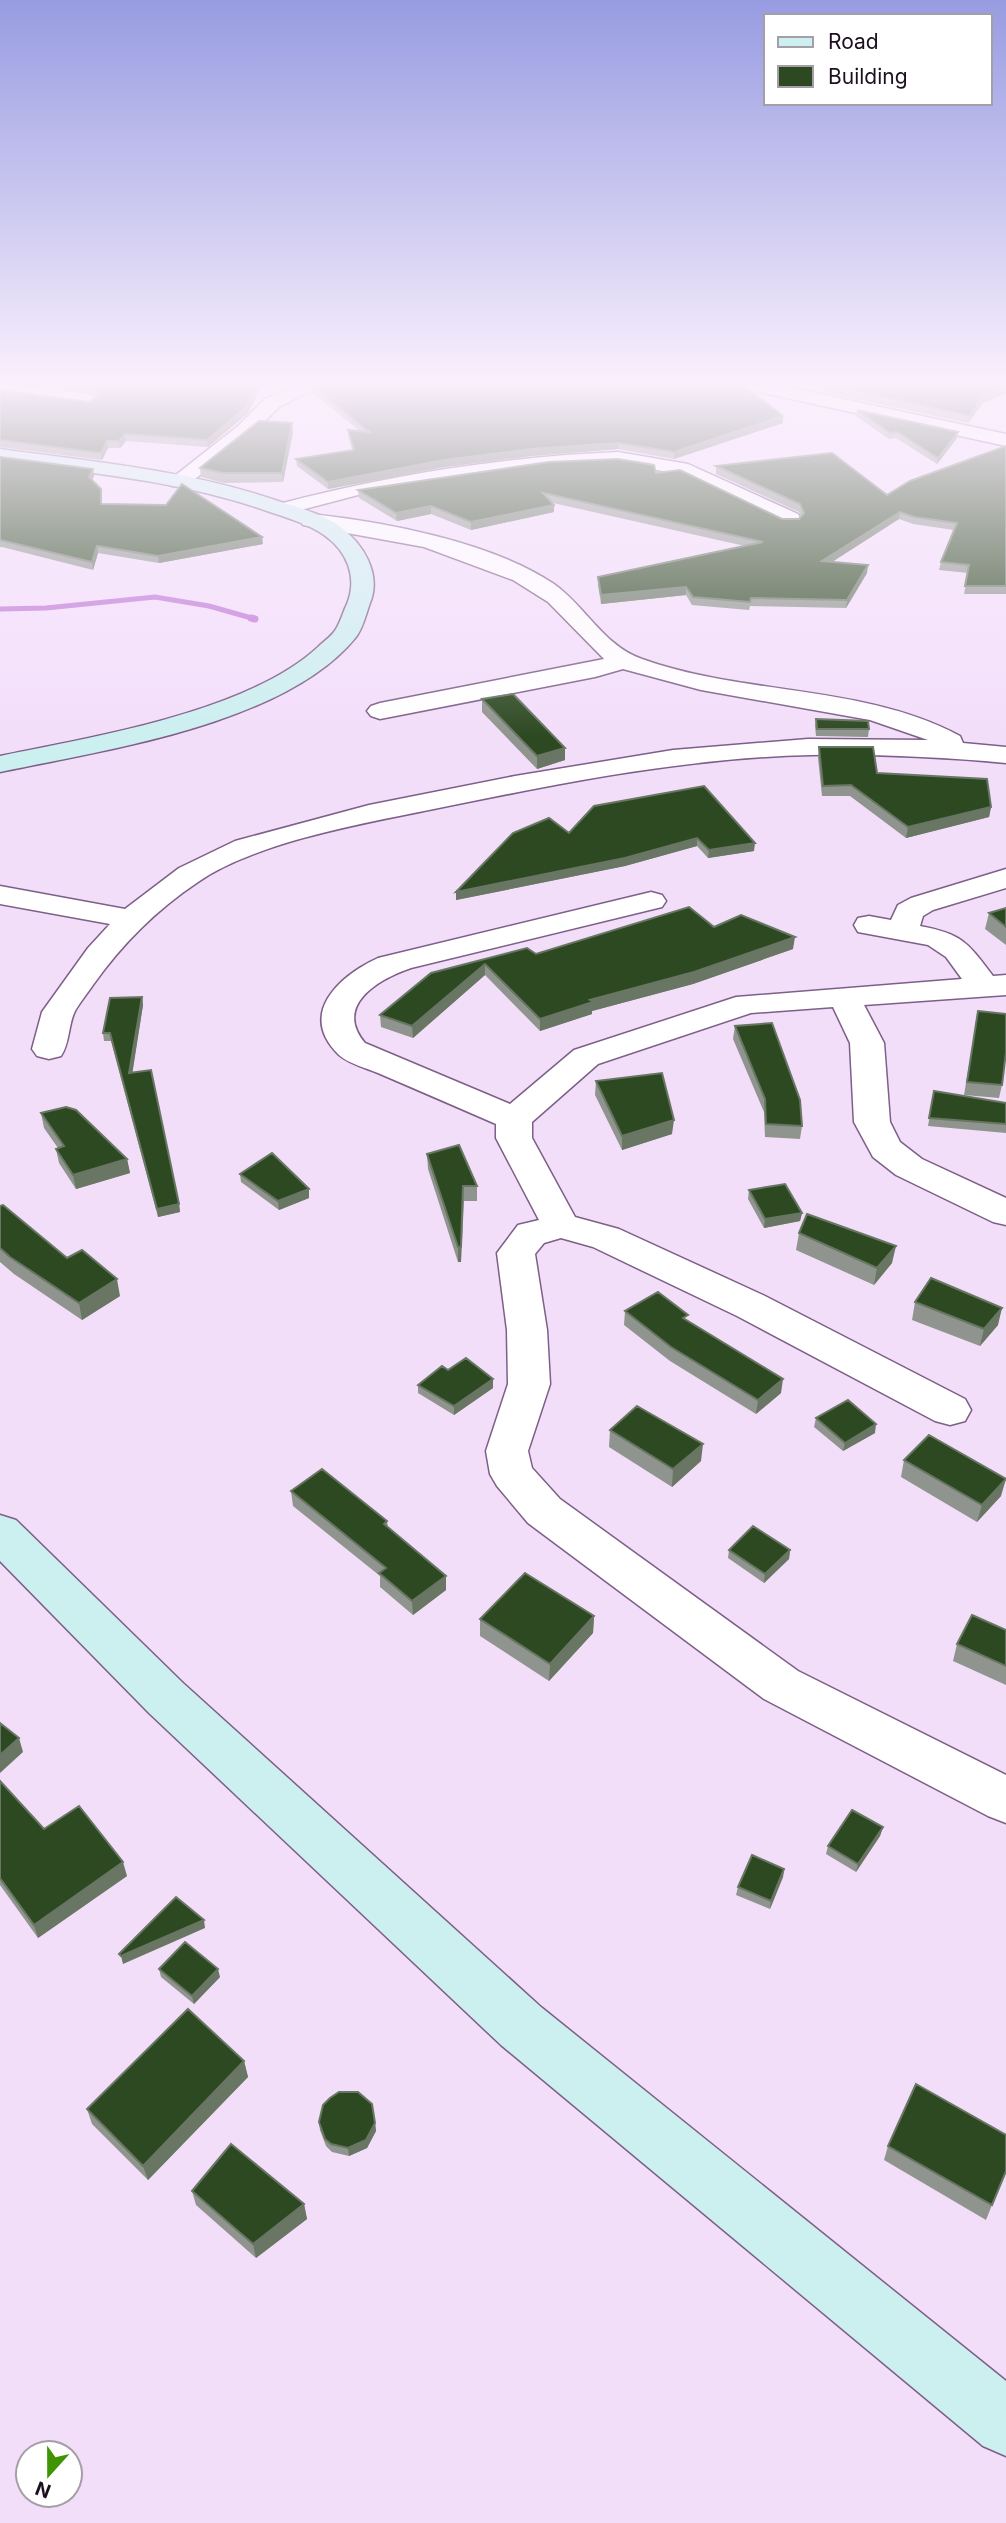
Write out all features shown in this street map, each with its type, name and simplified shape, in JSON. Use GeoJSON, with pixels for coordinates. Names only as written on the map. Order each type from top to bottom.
{"type":"FeatureCollection","features":[{"type":"Feature","properties":{"kind":"street"},"geometry":{"type":"LineString","coordinates":[[0,764],[181,724],[228,708],[279,685],[321,658],[347,630],[361,605],[364,578],[357,556],[337,534],[311,520],[257,501]]}},
{"type":"Feature","properties":{"kind":"street"},"geometry":{"type":"LineString","coordinates":[[282,509],[313,501]]}},
{"type":"Feature","properties":{"kind":"street"},"geometry":{"type":"LineString","coordinates":[[751,501],[790,519]]}},
{"type":"Feature","properties":{"kind":"street"},"geometry":{"type":"LineString","coordinates":[[311,520],[352,524],[495,563],[543,587],[570,608],[608,652],[625,661],[672,676],[863,710],[904,721],[968,751]]}},
{"type":"Feature","properties":{"kind":"street"},"geometry":{"type":"LineString","coordinates":[[380,711],[595,670],[625,661]]}},
{"type":"Feature","properties":{"kind":"street"},"geometry":{"type":"LineString","coordinates":[[49,1049],[58,1012],[99,955],[131,919],[189,874],[245,847],[396,808],[515,784],[673,758],[808,747],[915,747],[1006,755]]}},
{"type":"Feature","properties":{"kind":"street"},"geometry":{"type":"LineString","coordinates":[[903,932],[909,911],[922,904],[1006,878]]}},
{"type":"Feature","properties":{"kind":"street"},"geometry":{"type":"LineString","coordinates":[[0,895],[131,919]]}},
{"type":"Feature","properties":{"kind":"street"},"geometry":{"type":"LineString","coordinates":[[514,1119],[353,1050],[340,1032],[337,1012],[348,992],[373,972],[402,960],[433,955],[651,901]]}},
{"type":"Feature","properties":{"kind":"street"},"geometry":{"type":"LineString","coordinates":[[869,925],[937,938],[957,950],[995,986]]}},
{"type":"Feature","properties":{"kind":"street"},"geometry":{"type":"LineString","coordinates":[[561,1226],[514,1138],[514,1119],[586,1057],[747,1004],[995,986]]}},
{"type":"Feature","properties":{"kind":"street"},"geometry":{"type":"LineString","coordinates":[[843,996],[867,1043],[872,1122],[886,1149],[909,1167],[1000,1201]]}},
{"type":"Feature","properties":{"kind":"street"},"geometry":{"type":"LineString","coordinates":[[950,1410],[751,1306],[606,1238],[561,1226],[531,1234],[516,1253],[527,1330],[529,1384],[507,1451],[512,1474],[544,1511],[781,1685],[1006,1800]]}},
{"type":"Feature","properties":{"kind":"street"},"geometry":{"type":"LineString","coordinates":[[0,1532],[166,1698],[521,2026],[1006,2423]]}},
{"type":"Feature","properties":{"kind":"building"},"geometry":{"type":"Polygon","coordinates":[[[0,501],[101,501],[101,504],[166,505],[169,501],[207,501],[262,537],[158,556],[97,546],[92,562],[0,540],[0,501]]]}},
{"type":"Feature","properties":{"kind":"building"},"geometry":{"type":"Polygon","coordinates":[[[376,501],[550,501],[554,505],[471,522],[431,506],[396,513],[376,501]]]}},
{"type":"Feature","properties":{"kind":"building"},"geometry":{"type":"Polygon","coordinates":[[[578,501],[744,501],[782,519],[799,519],[804,513],[800,504],[793,501],[1006,501],[1006,586],[965,586],[969,565],[941,562],[957,523],[914,517],[900,512],[822,561],[868,565],[847,600],[751,598],[750,602],[693,597],[686,587],[601,595],[598,577],[763,542],[578,501]]]}},
{"type":"Feature","properties":{"kind":"building"},"geometry":{"type":"Polygon","coordinates":[[[513,694],[565,748],[537,756],[482,699],[513,694]]]}},
{"type":"Feature","properties":{"kind":"building"},"geometry":{"type":"Polygon","coordinates":[[[816,719],[868,721],[869,729],[817,729],[816,719]]]}},
{"type":"Feature","properties":{"kind":"building"},"geometry":{"type":"Polygon","coordinates":[[[819,747],[873,747],[877,773],[987,779],[991,807],[908,827],[851,785],[823,786],[819,747]]]}},
{"type":"Feature","properties":{"kind":"building"},"geometry":{"type":"Polygon","coordinates":[[[704,786],[755,843],[709,850],[697,838],[625,858],[456,892],[513,833],[549,818],[569,833],[594,806],[704,786]]]}},
{"type":"Feature","properties":{"kind":"building"},"geometry":{"type":"Polygon","coordinates":[[[689,907],[714,927],[741,915],[795,937],[694,972],[590,1000],[593,1002],[540,1019],[485,964],[412,1026],[380,1015],[431,973],[527,948],[536,954],[689,907]]]}},
{"type":"Feature","properties":{"kind":"building"},"geometry":{"type":"Polygon","coordinates":[[[1006,908],[1006,927],[989,913],[1006,908]]]}},
{"type":"Feature","properties":{"kind":"building"},"geometry":{"type":"Polygon","coordinates":[[[142,997],[129,1073],[151,1070],[179,1204],[157,1209],[110,1033],[103,1033],[110,998],[142,997]]]}},
{"type":"Feature","properties":{"kind":"building"},"geometry":{"type":"Polygon","coordinates":[[[978,1011],[1006,1014],[1006,1052],[1002,1085],[967,1082],[978,1011]]]}},
{"type":"Feature","properties":{"kind":"building"},"geometry":{"type":"Polygon","coordinates":[[[772,1023],[800,1100],[802,1126],[766,1124],[765,1099],[735,1026],[772,1023]]]}},
{"type":"Feature","properties":{"kind":"building"},"geometry":{"type":"Polygon","coordinates":[[[662,1073],[674,1120],[622,1136],[596,1081],[662,1073]]]}},
{"type":"Feature","properties":{"kind":"building"},"geometry":{"type":"Polygon","coordinates":[[[934,1091],[1006,1103],[1006,1124],[929,1118],[934,1091]]]}},
{"type":"Feature","properties":{"kind":"building"},"geometry":{"type":"Polygon","coordinates":[[[66,1107],[76,1110],[127,1159],[73,1175],[56,1149],[64,1146],[41,1113],[66,1107]]]}},
{"type":"Feature","properties":{"kind":"building"},"geometry":{"type":"Polygon","coordinates":[[[459,1145],[477,1186],[463,1186],[461,1247],[458,1247],[427,1154],[459,1145]]]}},
{"type":"Feature","properties":{"kind":"building"},"geometry":{"type":"Polygon","coordinates":[[[272,1153],[309,1189],[278,1201],[240,1174],[272,1153]]]}},
{"type":"Feature","properties":{"kind":"building"},"geometry":{"type":"Polygon","coordinates":[[[785,1184],[802,1213],[765,1219],[749,1190],[785,1184]]]}},
{"type":"Feature","properties":{"kind":"building"},"geometry":{"type":"Polygon","coordinates":[[[3,1205],[67,1258],[82,1250],[117,1279],[79,1303],[0,1248],[0,1206],[3,1205]]]}},
{"type":"Feature","properties":{"kind":"building"},"geometry":{"type":"Polygon","coordinates":[[[807,1214],[896,1246],[877,1268],[799,1233],[807,1214]]]}},
{"type":"Feature","properties":{"kind":"building"},"geometry":{"type":"Polygon","coordinates":[[[931,1278],[1002,1308],[984,1329],[915,1302],[931,1278]]]}},
{"type":"Feature","properties":{"kind":"building"},"geometry":{"type":"Polygon","coordinates":[[[658,1292],[688,1315],[683,1318],[783,1379],[758,1400],[671,1347],[625,1311],[658,1292]]]}},
{"type":"Feature","properties":{"kind":"building"},"geometry":{"type":"Polygon","coordinates":[[[466,1358],[493,1379],[454,1406],[418,1385],[442,1366],[448,1370],[466,1358]]]}},
{"type":"Feature","properties":{"kind":"building"},"geometry":{"type":"Polygon","coordinates":[[[848,1400],[876,1424],[845,1443],[816,1418],[848,1400]]]}},
{"type":"Feature","properties":{"kind":"building"},"geometry":{"type":"Polygon","coordinates":[[[637,1406],[703,1444],[673,1469],[610,1430],[637,1406]]]}},
{"type":"Feature","properties":{"kind":"building"},"geometry":{"type":"Polygon","coordinates":[[[929,1435],[1006,1479],[982,1505],[904,1460],[929,1435]]]}},
{"type":"Feature","properties":{"kind":"building"},"geometry":{"type":"Polygon","coordinates":[[[322,1469],[387,1521],[384,1524],[446,1576],[412,1601],[379,1573],[386,1568],[291,1491],[322,1469]]]}},
{"type":"Feature","properties":{"kind":"building"},"geometry":{"type":"Polygon","coordinates":[[[753,1526],[790,1550],[765,1574],[729,1550],[753,1526]]]}},
{"type":"Feature","properties":{"kind":"building"},"geometry":{"type":"Polygon","coordinates":[[[525,1573],[594,1616],[550,1664],[480,1619],[525,1573]]]}},
{"type":"Feature","properties":{"kind":"building"},"geometry":{"type":"Polygon","coordinates":[[[972,1615],[1006,1630],[1006,1666],[957,1644],[972,1615]]]}},
{"type":"Feature","properties":{"kind":"building"},"geometry":{"type":"Polygon","coordinates":[[[0,1723],[19,1738],[0,1755],[0,1723]]]}},
{"type":"Feature","properties":{"kind":"building"},"geometry":{"type":"Polygon","coordinates":[[[0,1781],[44,1829],[79,1806],[123,1862],[34,1925],[0,1878],[0,1781]]]}},
{"type":"Feature","properties":{"kind":"building"},"geometry":{"type":"Polygon","coordinates":[[[852,1810],[883,1827],[858,1864],[828,1846],[852,1810]]]}},
{"type":"Feature","properties":{"kind":"building"},"geometry":{"type":"Polygon","coordinates":[[[752,1855],[784,1869],[771,1901],[738,1887],[752,1855]]]}},
{"type":"Feature","properties":{"kind":"building"},"geometry":{"type":"Polygon","coordinates":[[[176,1897],[204,1920],[121,1956],[119,1954],[176,1897]]]}},
{"type":"Feature","properties":{"kind":"building"},"geometry":{"type":"Polygon","coordinates":[[[185,1942],[218,1969],[192,1996],[159,1969],[185,1942]]]}},
{"type":"Feature","properties":{"kind":"building"},"geometry":{"type":"Polygon","coordinates":[[[188,2009],[244,2061],[143,2166],[87,2109],[188,2009]]]}},
{"type":"Feature","properties":{"kind":"building"},"geometry":{"type":"Polygon","coordinates":[[[916,2084],[1006,2135],[1006,2171],[992,2205],[888,2146],[916,2084]]]}},
{"type":"Feature","properties":{"kind":"building"},"geometry":{"type":"Polygon","coordinates":[[[339,2092],[358,2092],[372,2104],[375,2123],[366,2140],[348,2148],[331,2144],[325,2139],[319,2122],[323,2105],[339,2092]]]}},
{"type":"Feature","properties":{"kind":"building"},"geometry":{"type":"Polygon","coordinates":[[[231,2144],[304,2204],[253,2244],[192,2191],[231,2144]]]}},
{"type":"Feature","properties":{"kind":"waterway"},"geometry":{"type":"LineString","coordinates":[[0,609],[46,608],[155,597],[209,606],[255,619],[251,618]]}}]}
